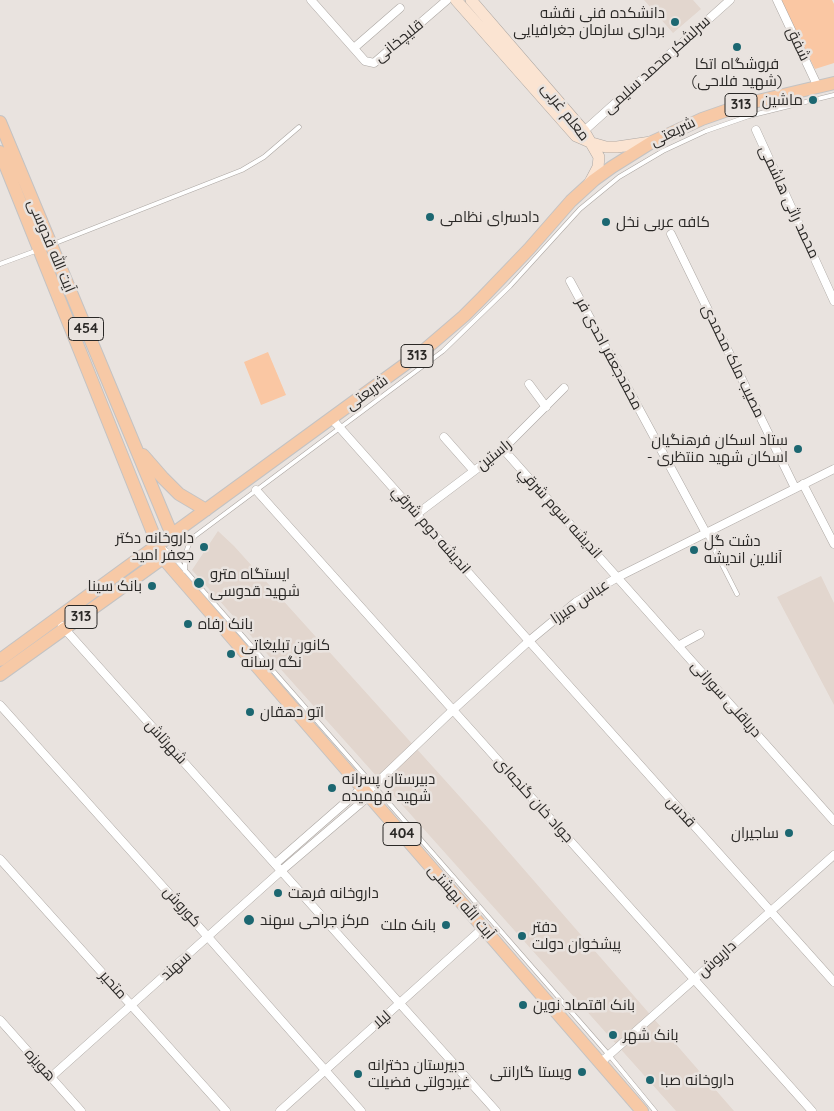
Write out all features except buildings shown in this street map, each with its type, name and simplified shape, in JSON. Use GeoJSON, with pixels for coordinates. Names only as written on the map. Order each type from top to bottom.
{"type":"FeatureCollection","features":[{"type":"Feature","properties":{"kind":"main road","name":"معلم غربی"},"geometry":{"type":"LineString","coordinates":[[456,0],[584,131],[592,144]]}},
{"type":"Feature","properties":{"kind":"main road","name":"معلم غربی"},"geometry":{"type":"LineString","coordinates":[[471,0],[576,136],[592,144]]}},
{"type":"Feature","properties":{"kind":"main road","name":"شریعتی"},"geometry":{"type":"LineString","coordinates":[[0,675],[158,545],[206,510],[252,485],[336,423],[422,352],[464,316],[515,264],[571,201],[612,166],[652,142],[718,113],[745,104],[834,83]]}},
{"type":"Feature","properties":{"kind":"main road","name":"آیت الله قدوسی"},"geometry":{"type":"LineString","coordinates":[[0,122],[45,247],[163,558]]}},
{"type":"Feature","properties":{"kind":"main road"},"geometry":{"type":"LineString","coordinates":[[592,144],[617,147],[652,142]]}},
{"type":"Feature","properties":{"kind":"main road"},"geometry":{"type":"LineString","coordinates":[[589,185],[600,161],[592,144]]}},
{"type":"Feature","properties":{"kind":"main road","name":"آیت الله قدوسی"},"geometry":{"type":"LineString","coordinates":[[0,152],[133,442],[172,536]]}},
{"type":"Feature","properties":{"kind":"main road"},"geometry":{"type":"LineString","coordinates":[[133,442],[168,484],[187,500],[206,510]]}},
{"type":"Feature","properties":{"kind":"main road","name":"شریعتی"},"geometry":{"type":"LineString","coordinates":[[0,660],[163,558]]}},
{"type":"Feature","properties":{"kind":"main road","name":"آیت الله بهشتی"},"geometry":{"type":"LineString","coordinates":[[163,558],[368,790],[483,928],[604,1059],[642,1111]]}},
{"type":"Feature","properties":{"kind":"street","name":"قلیچخانی"},"geometry":{"type":"LineString","coordinates":[[313,1],[365,61],[374,64],[447,0]]}},
{"type":"Feature","properties":{"kind":"street","name":"سرلشکر محمد سلیمی"},"geometry":{"type":"LineString","coordinates":[[584,131],[730,0]]}},
{"type":"Feature","properties":{"kind":"street","name":"شفق"},"geometry":{"type":"LineString","coordinates":[[777,0],[818,87]]}},
{"type":"Feature","properties":{"kind":"street"},"geometry":{"type":"LineString","coordinates":[[354,48],[400,8]]}},
{"type":"Feature","properties":{"kind":"street","name":"محمد راثی هاشمی"},"geometry":{"type":"LineString","coordinates":[[756,130],[834,301]]}},
{"type":"Feature","properties":{"kind":"street","name":"مصیب ملک محمدی"},"geometry":{"type":"LineString","coordinates":[[671,234],[795,488]]}},
{"type":"Feature","properties":{"kind":"street","name":"محمدجعفر احدی فر"},"geometry":{"type":"LineString","coordinates":[[570,280],[706,533]]}},
{"type":"Feature","properties":{"kind":"street"},"geometry":{"type":"LineString","coordinates":[[529,384],[546,407]]}},
{"type":"Feature","properties":{"kind":"street","name":"راستین"},"geometry":{"type":"LineString","coordinates":[[417,514],[503,449],[564,388]]}},
{"type":"Feature","properties":{"kind":"street","name":"انديشه دوم شرقي"},"geometry":{"type":"LineString","coordinates":[[336,423],[528,641]]}},
{"type":"Feature","properties":{"kind":"street"},"geometry":{"type":"LineString","coordinates":[[444,437],[474,471]]}},
{"type":"Feature","properties":{"kind":"street","name":"اندیشه سوم شرقي"},"geometry":{"type":"LineString","coordinates":[[503,449],[618,577]]}},
{"type":"Feature","properties":{"kind":"street","name":"عباس میرزا"},"geometry":{"type":"LineString","coordinates":[[368,790],[528,641],[576,602],[618,577],[834,469]]}},
{"type":"Feature","properties":{"kind":"street"},"geometry":{"type":"LineString","coordinates":[[803,484],[834,544]]}},
{"type":"Feature","properties":{"kind":"street","name":"جواد خان گنجه‌ای"},"geometry":{"type":"LineString","coordinates":[[252,485],[812,1111]]}},
{"type":"Feature","properties":{"kind":"street","name":"دریاقلی سورانی"},"geometry":{"type":"LineString","coordinates":[[618,577],[834,821]]}},
{"type":"Feature","properties":{"kind":"street","name":"شهرتاش"},"geometry":{"type":"LineString","coordinates":[[60,624],[281,871]]}},
{"type":"Feature","properties":{"kind":"street"},"geometry":{"type":"LineString","coordinates":[[678,646],[700,634]]}},
{"type":"Feature","properties":{"kind":"street","name":"قدس"},"geometry":{"type":"LineString","coordinates":[[528,641],[834,982]]}},
{"type":"Feature","properties":{"kind":"street","name":"کوروش"},"geometry":{"type":"LineString","coordinates":[[0,705],[361,1111]]}},
{"type":"Feature","properties":{"kind":"street"},"geometry":{"type":"LineString","coordinates":[[275,864],[368,790]]}},
{"type":"Feature","properties":{"kind":"street","name":"سهند"},"geometry":{"type":"LineString","coordinates":[[51,1077],[281,871],[368,790]]}},
{"type":"Feature","properties":{"kind":"street","name":"داریوش"},"geometry":{"type":"LineString","coordinates":[[604,1059],[834,855]]}},
{"type":"Feature","properties":{"kind":"street","name":"متحیر"},"geometry":{"type":"LineString","coordinates":[[0,859],[226,1111]]}},
{"type":"Feature","properties":{"kind":"street"},"geometry":{"type":"LineString","coordinates":[[281,871],[496,1111]]}},
{"type":"Feature","properties":{"kind":"street","name":"لیلا"},"geometry":{"type":"LineString","coordinates":[[280,1111],[483,928]]}},
{"type":"Feature","properties":{"kind":"street","name":"هویزه"},"geometry":{"type":"LineString","coordinates":[[0,1020],[81,1111]]}},
{"type":"Feature","properties":{"kind":"lane"},"geometry":{"type":"LineString","coordinates":[[336,423],[430,361],[455,340],[510,286],[580,209],[625,173],[663,150],[706,130],[749,116],[834,95]]}},
{"type":"Feature","properties":{"kind":"lane"},"geometry":{"type":"LineString","coordinates":[[0,264],[242,170],[264,157],[300,127]]}},
{"type":"Feature","properties":{"kind":"lane"},"geometry":{"type":"LineString","coordinates":[[185,571],[187,550],[195,536],[252,485]]}},
{"type":"Feature","properties":{"kind":"lane"},"geometry":{"type":"LineString","coordinates":[[706,533],[737,594]]}},
{"type":"Feature","properties":{"kind":"lane"},"geometry":{"type":"LineString","coordinates":[[158,545],[170,553],[368,790],[604,1059],[655,1111]]}},
{"type":"Feature","properties":{"kind":"shaded area","name":"دانشکده فنی نقشه برداری سازمان جغرافیایی"},"geometry":{"type":"Polygon","coordinates":[[[644,0],[693,0],[701,9],[673,33],[644,0]]]}},
{"type":"Feature","properties":{"kind":"shaded area"},"geometry":{"type":"Polygon","coordinates":[[[780,0],[832,0],[834,4],[834,63],[815,69],[780,0]]]}},
{"type":"Feature","properties":{"kind":"shaded area"},"geometry":{"type":"Polygon","coordinates":[[[268,352],[286,395],[261,405],[244,362],[268,352]]]}},
{"type":"Feature","properties":{"kind":"shaded area"},"geometry":{"type":"Polygon","coordinates":[[[218,531],[234,546],[488,828],[734,1111],[676,1111],[192,570],[218,531]]]}},
{"type":"Feature","properties":{"kind":"shaded area"},"geometry":{"type":"Polygon","coordinates":[[[821,576],[834,603],[834,705],[777,597],[821,576]]]}},
{"type":"Feature","properties":{"kind":"place","name":"دانشکده فنی نقشه برداری سازمان جغرافیایی"},"geometry":{"type":"Point","coordinates":[675,22]}},
{"type":"Feature","properties":{"kind":"place","name":"فروشگاه اتکا (شهید فلاحی)"},"geometry":{"type":"Point","coordinates":[737,47]}},
{"type":"Feature","properties":{"kind":"place","name":"ماشین"},"geometry":{"type":"Point","coordinates":[813,100]}},
{"type":"Feature","properties":{"kind":"place","name":"دادسرای نظامی"},"geometry":{"type":"Point","coordinates":[430,217]}},
{"type":"Feature","properties":{"kind":"place","name":"کافه عربی نخل"},"geometry":{"type":"Point","coordinates":[606,222]}},
{"type":"Feature","properties":{"kind":"place","name":"ستاد اسکان فرهنگیان - اسکان شهید منتظری"},"geometry":{"type":"Point","coordinates":[798,449]}},
{"type":"Feature","properties":{"kind":"place","name":"داروخانه دکتر جعفر امید"},"geometry":{"type":"Point","coordinates":[204,547]}},
{"type":"Feature","properties":{"kind":"place","name":"دشت گل آنلاین اندیشه"},"geometry":{"type":"Point","coordinates":[694,550]}},
{"type":"Feature","properties":{"kind":"place","name":"ایستگاه مترو شهید قدوسی"},"geometry":{"type":"Point","coordinates":[199,583]}},
{"type":"Feature","properties":{"kind":"place","name":"بانک سینا"},"geometry":{"type":"Point","coordinates":[152,586]}},
{"type":"Feature","properties":{"kind":"place","name":"بانک رفاه"},"geometry":{"type":"Point","coordinates":[188,624]}},
{"type":"Feature","properties":{"kind":"place","name":"کانون تبلیغاتی نگه رسانه"},"geometry":{"type":"Point","coordinates":[231,654]}},
{"type":"Feature","properties":{"kind":"place","name":"اتو دهقان"},"geometry":{"type":"Point","coordinates":[250,712]}},
{"type":"Feature","properties":{"kind":"place","name":"دبیرستان پسرانه شهید فهمیده"},"geometry":{"type":"Point","coordinates":[332,788]}},
{"type":"Feature","properties":{"kind":"place","name":"ساجیران"},"geometry":{"type":"Point","coordinates":[789,833]}},
{"type":"Feature","properties":{"kind":"place","name":"داروخانه فرهت"},"geometry":{"type":"Point","coordinates":[278,893]}},
{"type":"Feature","properties":{"kind":"place","name":"مرکز جراحی سهند"},"geometry":{"type":"Point","coordinates":[249,920]}},
{"type":"Feature","properties":{"kind":"place","name":"بانک ملت"},"geometry":{"type":"Point","coordinates":[446,925]}},
{"type":"Feature","properties":{"kind":"place","name":"دفتر پیشخوان دولت"},"geometry":{"type":"Point","coordinates":[522,936]}},
{"type":"Feature","properties":{"kind":"place","name":"بانک اقتصاد نوین"},"geometry":{"type":"Point","coordinates":[523,1005]}},
{"type":"Feature","properties":{"kind":"place","name":"بانک شهر"},"geometry":{"type":"Point","coordinates":[613,1035]}},
{"type":"Feature","properties":{"kind":"place","name":"ویستا گارانتی"},"geometry":{"type":"Point","coordinates":[582,1072]}},
{"type":"Feature","properties":{"kind":"place","name":"دبيرستان دخترانه غیردولتی فضیلت"},"geometry":{"type":"Point","coordinates":[358,1074]}},
{"type":"Feature","properties":{"kind":"place","name":"داروخانه صبا"},"geometry":{"type":"Point","coordinates":[650,1080]}}]}
